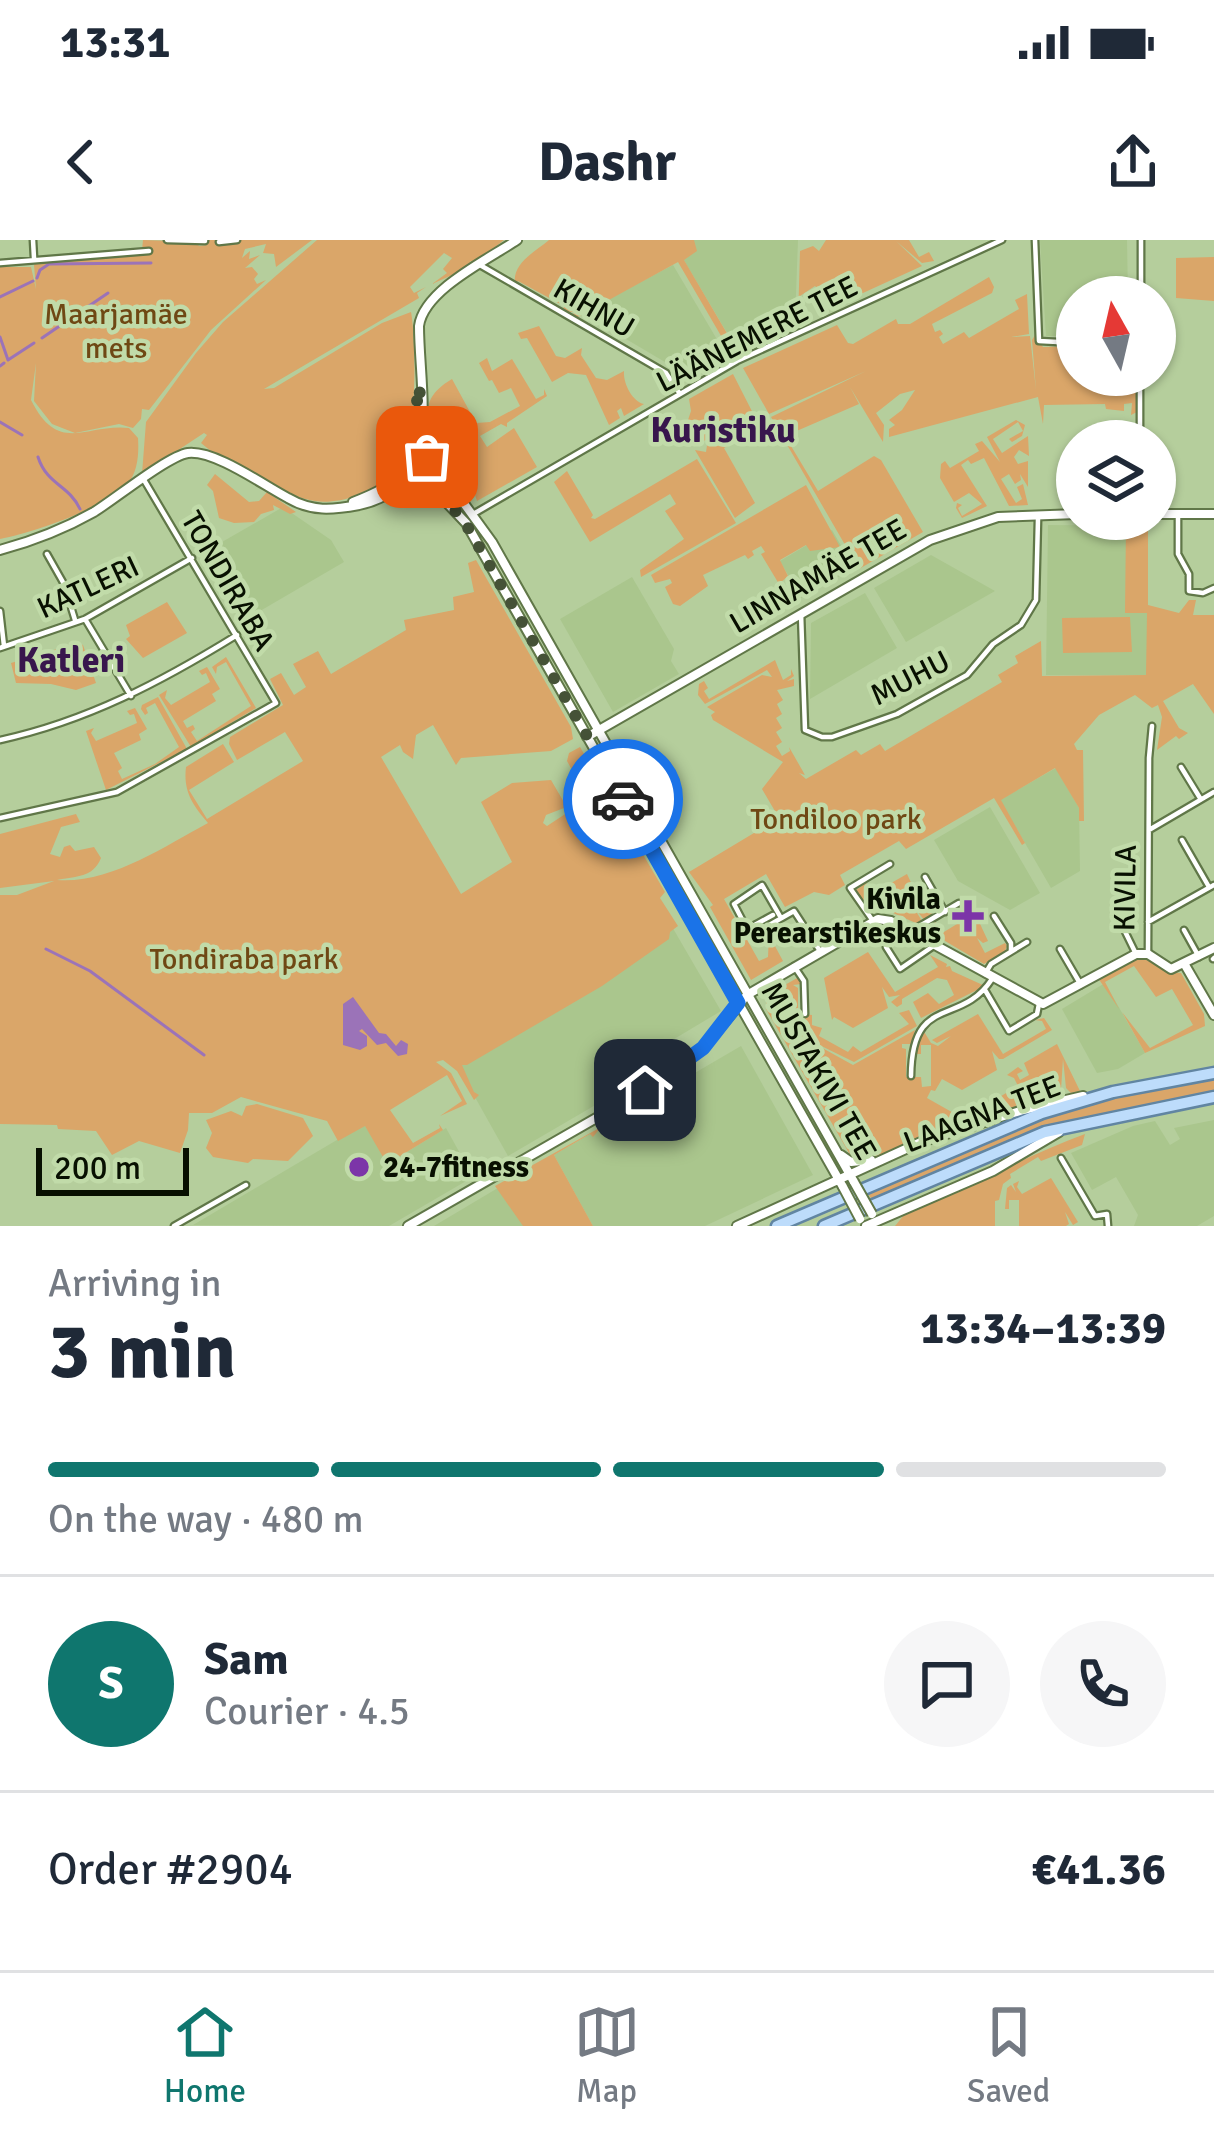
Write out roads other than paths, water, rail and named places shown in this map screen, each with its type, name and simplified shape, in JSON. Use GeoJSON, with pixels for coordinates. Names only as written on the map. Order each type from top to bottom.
{"type":"FeatureCollection","features":[{"type":"Feature","properties":{"kind":"main road"},"geometry":{"type":"LineString","coordinates":[[334,509],[386,488],[413,462],[422,310],[433,296],[517,240]]}},
{"type":"Feature","properties":{"kind":"main road"},"geometry":{"type":"LineString","coordinates":[[419,386],[422,439],[427,457],[441,476]]}},
{"type":"Feature","properties":{"kind":"main road"},"geometry":{"type":"LineString","coordinates":[[396,491],[422,439]]}},
{"type":"Feature","properties":{"kind":"main road"},"geometry":{"type":"LineString","coordinates":[[0,550],[58,530],[178,456],[200,454],[301,505],[334,509],[374,501],[416,480],[428,481]]}},
{"type":"Feature","properties":{"kind":"main road","name":"MUSTAKIVI TEE"},"geometry":{"type":"LineString","coordinates":[[413,462],[441,476],[475,513],[852,1178],[869,1222]]}},
{"type":"Feature","properties":{"kind":"main road","name":"MUSTAKIVI TEE"},"geometry":{"type":"LineString","coordinates":[[413,462],[460,514],[840,1183],[869,1222]]}},
{"type":"Feature","properties":{"kind":"main road","name":"LINNAMÄE TEE"},"geometry":{"type":"LineString","coordinates":[[587,737],[930,540],[978,522],[1056,514]]}},
{"type":"Feature","properties":{"kind":"main road"},"geometry":{"type":"LineString","coordinates":[[1178,514],[1214,514]]}},
{"type":"Feature","properties":{"kind":"main road"},"geometry":{"type":"LineString","coordinates":[[473,537],[492,542]]}},
{"type":"Feature","properties":{"kind":"main road"},"geometry":{"type":"LineString","coordinates":[[408,1226],[666,1078],[703,1048],[747,995],[873,921],[885,919],[1040,1004]]}},
{"type":"Feature","properties":{"kind":"main road"},"geometry":{"type":"LineString","coordinates":[[1142,954],[1167,969],[1213,955]]}},
{"type":"Feature","properties":{"kind":"main road","name":"KIVILA"},"geometry":{"type":"LineString","coordinates":[[1040,1004],[1142,954]]}},
{"type":"Feature","properties":{"kind":"main road"},"geometry":{"type":"LineString","coordinates":[[1185,965],[1214,1015]]}},
{"type":"Feature","properties":{"kind":"main road"},"geometry":{"type":"LineString","coordinates":[[761,1019],[758,997],[762,985]]}},
{"type":"Feature","properties":{"kind":"main road"},"geometry":{"type":"LineString","coordinates":[[717,1030],[737,1021],[753,1029]]}},
{"type":"Feature","properties":{"kind":"main road","name":"LAAGNA TEE"},"geometry":{"type":"LineString","coordinates":[[777,1226],[998,1129],[1113,1092],[1214,1071]]}},
{"type":"Feature","properties":{"kind":"main road"},"geometry":{"type":"LineString","coordinates":[[833,1146],[846,1160],[862,1163],[1023,1110],[1113,1092]]}},
{"type":"Feature","properties":{"kind":"main road","name":"LAAGNA TEE"},"geometry":{"type":"LineString","coordinates":[[824,1226],[995,1151],[1072,1125],[1214,1097]]}},
{"type":"Feature","properties":{"kind":"main road"},"geometry":{"type":"LineString","coordinates":[[869,1222],[993,1171],[1072,1125]]}},
{"type":"Feature","properties":{"kind":"main road"},"geometry":{"type":"LineString","coordinates":[[813,1190],[825,1174],[820,1147]]}},
{"type":"Feature","properties":{"kind":"main road"},"geometry":{"type":"LineString","coordinates":[[737,1226],[813,1190],[852,1178],[907,1148]]}},
{"type":"Feature","properties":{"kind":"main road"},"geometry":{"type":"LineString","coordinates":[[890,1226],[901,1210]]}},
{"type":"Feature","properties":{"kind":"street"},"geometry":{"type":"LineString","coordinates":[[33,240],[34,258]]}},
{"type":"Feature","properties":{"kind":"street"},"geometry":{"type":"LineString","coordinates":[[219,242],[237,240]]}},
{"type":"Feature","properties":{"kind":"street","name":"LÄÄNEMERE TEE"},"geometry":{"type":"LineString","coordinates":[[475,513],[737,361],[1002,240]]}},
{"type":"Feature","properties":{"kind":"street"},"geometry":{"type":"LineString","coordinates":[[1035,240],[1039,341],[1056,342]]}},
{"type":"Feature","properties":{"kind":"street"},"geometry":{"type":"LineString","coordinates":[[1141,240],[1141,276]]}},
{"type":"Feature","properties":{"kind":"street"},"geometry":{"type":"LineString","coordinates":[[167,241],[205,241]]}},
{"type":"Feature","properties":{"kind":"street"},"geometry":{"type":"LineString","coordinates":[[0,262],[149,251]]}},
{"type":"Feature","properties":{"kind":"street","name":"KIHNU"},"geometry":{"type":"LineString","coordinates":[[480,265],[666,373],[680,394]]}},
{"type":"Feature","properties":{"kind":"street","name":"TONDIRABA"},"geometry":{"type":"LineString","coordinates":[[0,818],[117,792],[276,703],[144,480]]}},
{"type":"Feature","properties":{"kind":"street","name":"MUHU"},"geometry":{"type":"LineString","coordinates":[[801,613],[805,730],[827,738],[897,714],[967,675],[992,644],[1021,625],[1036,600],[1038,514]]}},
{"type":"Feature","properties":{"kind":"street"},"geometry":{"type":"LineString","coordinates":[[1178,514],[1178,554],[1189,574],[1189,591],[1203,593],[1214,588]]}},
{"type":"Feature","properties":{"kind":"street"},"geometry":{"type":"LineString","coordinates":[[47,554],[64,584],[76,621]]}},
{"type":"Feature","properties":{"kind":"street","name":"KATLERI"},"geometry":{"type":"LineString","coordinates":[[2,647],[85,619],[192,558]]}},
{"type":"Feature","properties":{"kind":"street"},"geometry":{"type":"LineString","coordinates":[[0,610],[2,647]]}},
{"type":"Feature","properties":{"kind":"street"},"geometry":{"type":"LineString","coordinates":[[85,619],[131,696]]}},
{"type":"Feature","properties":{"kind":"street"},"geometry":{"type":"LineString","coordinates":[[0,740],[60,726],[131,696],[237,635]]}},
{"type":"Feature","properties":{"kind":"street","name":"KIVILA"},"geometry":{"type":"LineString","coordinates":[[1142,954],[1148,922],[1152,726]]}},
{"type":"Feature","properties":{"kind":"street"},"geometry":{"type":"LineString","coordinates":[[1181,767],[1201,800]]}},
{"type":"Feature","properties":{"kind":"street"},"geometry":{"type":"LineString","coordinates":[[1150,830],[1214,792]]}},
{"type":"Feature","properties":{"kind":"street"},"geometry":{"type":"LineString","coordinates":[[1148,922],[1212,886],[1182,840]]}},
{"type":"Feature","properties":{"kind":"street"},"geometry":{"type":"LineString","coordinates":[[873,921],[850,888],[890,864]]}},
{"type":"Feature","properties":{"kind":"street"},"geometry":{"type":"LineString","coordinates":[[926,877],[945,912]]}},
{"type":"Feature","properties":{"kind":"street"},"geometry":{"type":"LineString","coordinates":[[777,917],[762,884],[734,904],[745,925],[751,927],[794,911],[820,951]]}},
{"type":"Feature","properties":{"kind":"street"},"geometry":{"type":"LineString","coordinates":[[914,934],[959,903]]}},
{"type":"Feature","properties":{"kind":"street"},"geometry":{"type":"LineString","coordinates":[[1117,915],[1142,954]]}},
{"type":"Feature","properties":{"kind":"street"},"geometry":{"type":"LineString","coordinates":[[994,916],[1011,951]]}},
{"type":"Feature","properties":{"kind":"street"},"geometry":{"type":"LineString","coordinates":[[763,935],[777,917]]}},
{"type":"Feature","properties":{"kind":"street"},"geometry":{"type":"LineString","coordinates":[[899,926],[886,947],[900,969],[934,945]]}},
{"type":"Feature","properties":{"kind":"street"},"geometry":{"type":"LineString","coordinates":[[1184,930],[1198,957]]}},
{"type":"Feature","properties":{"kind":"street"},"geometry":{"type":"LineString","coordinates":[[1027,942],[991,964],[985,990],[1009,1030],[1037,1014],[1040,1004]]}},
{"type":"Feature","properties":{"kind":"street"},"geometry":{"type":"LineString","coordinates":[[1060,949],[1081,985]]}},
{"type":"Feature","properties":{"kind":"street"},"geometry":{"type":"LineString","coordinates":[[794,966],[804,981],[805,1014]]}},
{"type":"Feature","properties":{"kind":"street"},"geometry":{"type":"LineString","coordinates":[[911,1076],[911,1048],[923,1025],[985,990]]}},
{"type":"Feature","properties":{"kind":"street"},"geometry":{"type":"LineString","coordinates":[[1061,1158],[1095,1216],[1107,1214],[1108,1226]]}},
{"type":"Feature","properties":{"kind":"street"},"geometry":{"type":"LineString","coordinates":[[175,1226],[246,1185]]}},
{"type":"Feature","properties":{"kind":"waterway"},"geometry":{"type":"LineString","coordinates":[[37,278],[49,264],[151,263]]}},
{"type":"Feature","properties":{"kind":"waterway"},"geometry":{"type":"LineString","coordinates":[[0,297],[33,281]]}},
{"type":"Feature","properties":{"kind":"waterway"},"geometry":{"type":"LineString","coordinates":[[42,338],[108,293]]}},
{"type":"Feature","properties":{"kind":"waterway"},"geometry":{"type":"LineString","coordinates":[[0,337],[8,360],[34,343]]}},
{"type":"Feature","properties":{"kind":"waterway"},"geometry":{"type":"LineString","coordinates":[[0,366],[4,363]]}},
{"type":"Feature","properties":{"kind":"waterway"},"geometry":{"type":"LineString","coordinates":[[0,422],[22,435]]}},
{"type":"Feature","properties":{"kind":"waterway"},"geometry":{"type":"LineString","coordinates":[[38,457],[47,474],[80,509]]}},
{"type":"Feature","properties":{"kind":"waterway"},"geometry":{"type":"LineString","coordinates":[[46,949],[90,971],[204,1055]]}},
{"type":"Feature","properties":{"kind":"place","name":"Kivila Perearstikeskus"},"geometry":{"type":"Point","coordinates":[968,916]}},
{"type":"Feature","properties":{"kind":"place","name":"24-7fitness"},"geometry":{"type":"Point","coordinates":[359,1167]}},
{"type":"Feature","properties":{"kind":"district","name":"Kuristiku"},"geometry":{"type":"Point","coordinates":[723,429]}},
{"type":"Feature","properties":{"kind":"district","name":"Katleri"},"geometry":{"type":"Point","coordinates":[71,659]}},
{"type":"Feature","properties":{"kind":"park label","name":"Maarjamäe mets"},"geometry":{"type":"Point","coordinates":[116,332]}},
{"type":"Feature","properties":{"kind":"park label","name":"Tondiloo park"},"geometry":{"type":"Point","coordinates":[836,819]}},
{"type":"Feature","properties":{"kind":"park label","name":"Tondiraba park"},"geometry":{"type":"Point","coordinates":[244,959]}}]}
